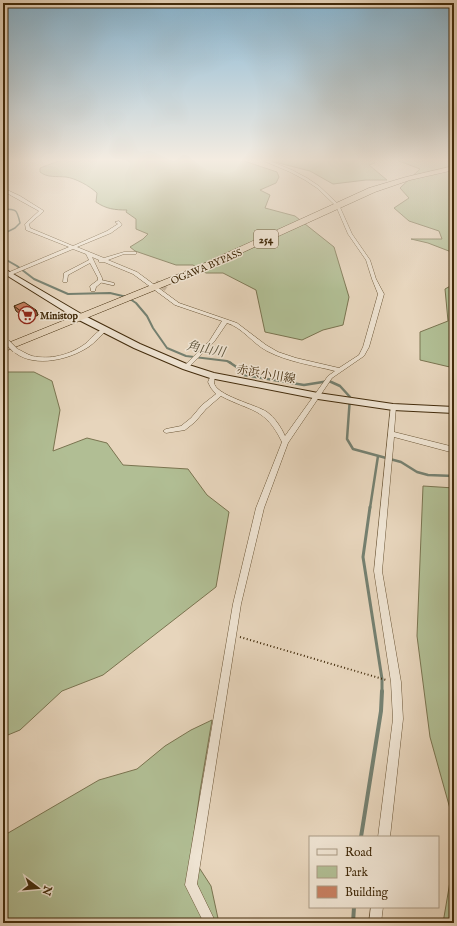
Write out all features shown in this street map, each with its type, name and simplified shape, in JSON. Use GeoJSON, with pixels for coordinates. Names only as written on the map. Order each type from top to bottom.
{"type":"FeatureCollection","features":[{"type":"Feature","properties":{"kind":"highway","name":"OGAWA BYPASS"},"geometry":{"type":"LineString","coordinates":[[4,344],[80,317],[229,256],[337,205]]}},
{"type":"Feature","properties":{"kind":"main road","name":"赤浜小川線"},"geometry":{"type":"LineString","coordinates":[[9,272],[80,317],[104,330],[186,367],[213,376],[318,396],[393,407],[454,410]]}},
{"type":"Feature","properties":{"kind":"street"},"geometry":{"type":"LineString","coordinates":[[31,204],[42,211],[27,224],[28,228],[72,248],[134,273],[144,275],[177,304],[226,320],[244,329],[268,349],[288,358],[340,370]]}},
{"type":"Feature","properties":{"kind":"street"},"geometry":{"type":"LineString","coordinates":[[210,923],[191,885],[237,604],[260,508],[285,442],[330,377],[356,360],[366,347],[381,294],[374,280],[369,262],[350,234],[342,212],[337,205]]}},
{"type":"Feature","properties":{"kind":"street"},"geometry":{"type":"LineString","coordinates":[[9,272],[23,268],[109,232],[120,225],[117,222]]}},
{"type":"Feature","properties":{"kind":"street"},"geometry":{"type":"LineString","coordinates":[[65,281],[66,274],[92,263],[124,253],[134,253]]}},
{"type":"Feature","properties":{"kind":"street"},"geometry":{"type":"LineString","coordinates":[[88,254],[99,274],[100,281],[93,286],[93,290]]}},
{"type":"Feature","properties":{"kind":"street"},"geometry":{"type":"LineString","coordinates":[[166,289],[178,301],[177,304]]}},
{"type":"Feature","properties":{"kind":"street"},"geometry":{"type":"LineString","coordinates":[[186,367],[219,332],[226,320]]}},
{"type":"Feature","properties":{"kind":"street"},"geometry":{"type":"LineString","coordinates":[[4,344],[22,356],[34,359],[62,356],[84,347],[104,330]]}},
{"type":"Feature","properties":{"kind":"street"},"geometry":{"type":"LineString","coordinates":[[213,376],[211,386],[222,393],[261,411],[279,430],[285,442]]}},
{"type":"Feature","properties":{"kind":"street"},"geometry":{"type":"LineString","coordinates":[[166,431],[183,428],[193,420],[204,407],[222,393]]}},
{"type":"Feature","properties":{"kind":"street"},"geometry":{"type":"LineString","coordinates":[[384,836],[398,719],[396,682],[378,571],[393,407]]}},
{"type":"Feature","properties":{"kind":"street"},"geometry":{"type":"LineString","coordinates":[[391,434],[454,450]]}},
{"type":"Feature","properties":{"kind":"street"},"geometry":{"type":"LineString","coordinates":[[375,923],[376,908]]}},
{"type":"Feature","properties":{"kind":"lane"},"geometry":{"type":"LineString","coordinates":[[100,281],[113,284]]}},
{"type":"Feature","properties":{"kind":"path"},"geometry":{"type":"LineString","coordinates":[[232,635],[396,682]]}},
{"type":"Feature","properties":{"kind":"green space"},"geometry":{"type":"Polygon","coordinates":[[[100,204],[266,204],[265,208],[295,216],[334,247],[349,297],[343,325],[323,330],[302,340],[265,332],[256,290],[223,273],[206,273],[193,265],[176,265],[135,251],[130,247],[148,234],[136,229],[136,219],[126,212],[127,210],[111,209],[100,204]]]}},
{"type":"Feature","properties":{"kind":"green space"},"geometry":{"type":"Polygon","coordinates":[[[400,204],[454,204],[454,253],[428,243],[411,239],[442,239],[439,231],[409,221],[394,208],[400,204]]]}},
{"type":"Feature","properties":{"kind":"green space"},"geometry":{"type":"Polygon","coordinates":[[[454,284],[454,368],[420,360],[420,332],[448,321],[445,289],[454,284]]]}},
{"type":"Feature","properties":{"kind":"green space"},"geometry":{"type":"Polygon","coordinates":[[[3,372],[34,372],[52,381],[60,410],[53,451],[87,438],[107,443],[123,465],[188,469],[207,495],[229,512],[216,587],[103,675],[62,691],[20,730],[3,737],[3,372]]]}},
{"type":"Feature","properties":{"kind":"green space"},"geometry":{"type":"Polygon","coordinates":[[[423,486],[454,488],[454,823],[430,737],[417,636],[423,486]]]}},
{"type":"Feature","properties":{"kind":"green space"},"geometry":{"type":"Polygon","coordinates":[[[212,720],[191,855],[211,886],[219,923],[3,923],[3,836],[99,780],[137,769],[165,746],[191,730],[212,720]]]}},
{"type":"Feature","properties":{"kind":"green space"},"geometry":{"type":"Polygon","coordinates":[[[454,858],[454,923],[443,923],[454,858]]]}},
{"type":"Feature","properties":{"kind":"building"},"geometry":{"type":"Polygon","coordinates":[[[24,302],[36,310],[26,315],[14,306],[24,302]]]}},
{"type":"Feature","properties":{"kind":"waterway","name":"角山川"},"geometry":{"type":"LineString","coordinates":[[3,209],[11,209],[16,211],[20,223],[15,228],[3,234]]}},
{"type":"Feature","properties":{"kind":"waterway","name":"角山川"},"geometry":{"type":"LineString","coordinates":[[3,258],[17,266],[34,279],[68,294],[110,293],[127,297],[136,303],[147,316],[153,328],[167,348],[186,356],[229,362]]}},
{"type":"Feature","properties":{"kind":"waterway","name":"角山川"},"geometry":{"type":"LineString","coordinates":[[229,362],[238,368],[244,375],[304,385],[329,381],[340,386],[350,397],[347,439],[353,449],[401,462],[417,472],[428,475],[454,476]]}},
{"type":"Feature","properties":{"kind":"waterway"},"geometry":{"type":"LineString","coordinates":[[370,508],[378,456]]}},
{"type":"Feature","properties":{"kind":"waterway"},"geometry":{"type":"LineString","coordinates":[[370,507],[363,557],[382,679],[382,691]]}},
{"type":"Feature","properties":{"kind":"waterway"},"geometry":{"type":"LineString","coordinates":[[361,836],[381,711],[382,691]]}},
{"type":"Feature","properties":{"kind":"waterway"},"geometry":{"type":"LineString","coordinates":[[353,923],[354,908]]}},
{"type":"Feature","properties":{"kind":"tunnel"},"geometry":{"type":"LineString","coordinates":[[156,282],[166,289]]}},
{"type":"Feature","properties":{"kind":"place","name":"Ministop"},"geometry":{"type":"Point","coordinates":[27,315]}}]}
